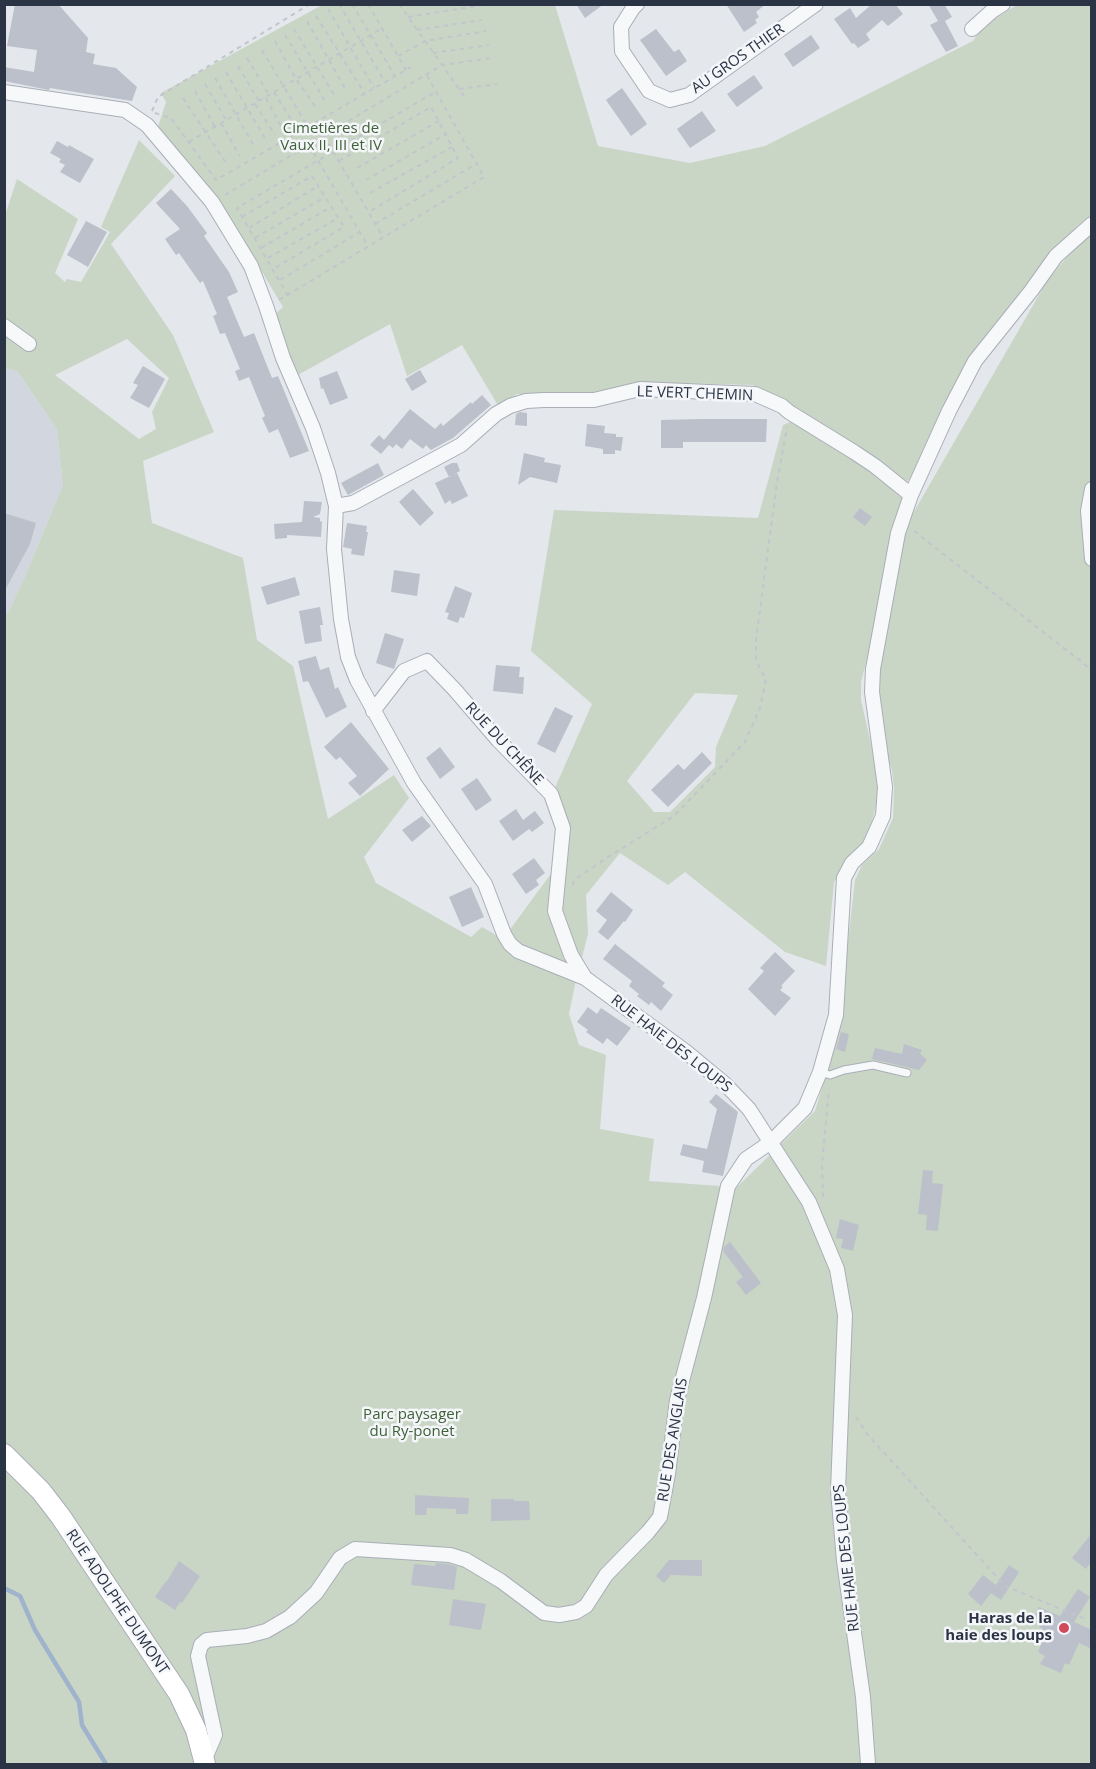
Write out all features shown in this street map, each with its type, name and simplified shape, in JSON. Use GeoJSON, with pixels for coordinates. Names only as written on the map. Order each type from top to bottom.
{"type":"FeatureCollection","features":[{"type":"Feature","properties":{"kind":"main road","name":"RUE ADOLPHE DUMONT"},"geometry":{"type":"LineString","coordinates":[[4,1454],[41,1491],[61,1517],[179,1694],[196,1730],[205,1763]]}},
{"type":"Feature","properties":{"kind":"street","name":"AU GROS THIER"},"geometry":{"type":"LineString","coordinates":[[638,4],[621,27],[622,51],[649,91],[670,100],[689,95],[816,4]]}},
{"type":"Feature","properties":{"kind":"street"},"geometry":{"type":"LineString","coordinates":[[972,29],[1003,4]]}},
{"type":"Feature","properties":{"kind":"street","name":"RUE HAIE DES LOUPS"},"geometry":{"type":"LineString","coordinates":[[4,92],[125,110],[149,119],[212,202],[251,266],[267,306],[283,358],[313,428],[336,506],[334,549],[341,619],[348,657],[373,711],[414,783],[485,884],[510,944],[518,951],[585,978],[685,1051],[726,1085],[749,1109],[808,1202],[837,1269],[845,1315],[838,1490],[844,1561],[863,1697],[868,1764]]}},
{"type":"Feature","properties":{"kind":"street"},"geometry":{"type":"LineString","coordinates":[[771,1142],[805,1108],[825,1073],[836,1015],[844,878],[852,863],[869,847],[883,816],[885,787],[872,692],[873,669],[898,533],[911,495],[975,361],[1056,256],[1092,224]]}},
{"type":"Feature","properties":{"kind":"street"},"geometry":{"type":"LineString","coordinates":[[4,326],[28,344]]}},
{"type":"Feature","properties":{"kind":"street","name":"LE VERT CHEMIN"},"geometry":{"type":"LineString","coordinates":[[336,506],[352,504],[461,445],[496,414],[510,406],[526,401],[594,400],[640,389],[755,394],[782,405],[789,412],[861,457],[911,495]]}},
{"type":"Feature","properties":{"kind":"street"},"geometry":{"type":"LineString","coordinates":[[1092,489],[1088,512],[1092,559]]}},
{"type":"Feature","properties":{"kind":"street","name":"RUE DU CHÊNE"},"geometry":{"type":"LineString","coordinates":[[373,711],[404,671],[427,661],[498,740],[551,794],[563,828],[555,911],[571,955],[585,978]]}},
{"type":"Feature","properties":{"kind":"street","name":"RUE DES ANGLAIS"},"geometry":{"type":"LineString","coordinates":[[205,1763],[215,1736],[198,1656],[201,1646],[207,1640],[247,1636],[266,1631],[290,1617],[316,1593],[340,1558],[354,1549],[450,1555],[475,1565],[544,1613],[559,1615],[576,1612],[586,1606],[606,1575],[660,1517],[677,1400],[704,1298],[728,1186],[746,1159],[771,1142]]}},
{"type":"Feature","properties":{"kind":"lane"},"geometry":{"type":"LineString","coordinates":[[825,1073],[873,1065],[907,1073]]}},
{"type":"Feature","properties":{"kind":"path"},"geometry":{"type":"LineString","coordinates":[[310,4],[158,97],[149,119],[171,118],[216,180],[411,67]]}},
{"type":"Feature","properties":{"kind":"path"},"geometry":{"type":"LineString","coordinates":[[339,4],[385,82]]}},
{"type":"Feature","properties":{"kind":"path"},"geometry":{"type":"LineString","coordinates":[[352,4],[395,76]]}},
{"type":"Feature","properties":{"kind":"path"},"geometry":{"type":"LineString","coordinates":[[368,4],[406,70]]}},
{"type":"Feature","properties":{"kind":"path"},"geometry":{"type":"LineString","coordinates":[[399,4],[464,96]]}},
{"type":"Feature","properties":{"kind":"path"},"geometry":{"type":"LineString","coordinates":[[408,17],[489,4]]}},
{"type":"Feature","properties":{"kind":"path"},"geometry":{"type":"LineString","coordinates":[[327,9],[374,88]]}},
{"type":"Feature","properties":{"kind":"path"},"geometry":{"type":"LineString","coordinates":[[316,16],[365,94]]}},
{"type":"Feature","properties":{"kind":"path"},"geometry":{"type":"LineString","coordinates":[[307,21],[347,92]]}},
{"type":"Feature","properties":{"kind":"path"},"geometry":{"type":"LineString","coordinates":[[417,30],[482,21]]}},
{"type":"Feature","properties":{"kind":"path"},"geometry":{"type":"LineString","coordinates":[[189,142],[381,28]]}},
{"type":"Feature","properties":{"kind":"path"},"geometry":{"type":"LineString","coordinates":[[294,29],[336,98]]}},
{"type":"Feature","properties":{"kind":"path"},"geometry":{"type":"LineString","coordinates":[[398,56],[425,41],[486,31]]}},
{"type":"Feature","properties":{"kind":"path"},"geometry":{"type":"LineString","coordinates":[[285,35],[327,104]]}},
{"type":"Feature","properties":{"kind":"path"},"geometry":{"type":"LineString","coordinates":[[275,41],[296,79],[317,109]]}},
{"type":"Feature","properties":{"kind":"path"},"geometry":{"type":"LineString","coordinates":[[433,53],[489,45]]}},
{"type":"Feature","properties":{"kind":"path"},"geometry":{"type":"LineString","coordinates":[[262,50],[308,127]]}},
{"type":"Feature","properties":{"kind":"path"},"geometry":{"type":"LineString","coordinates":[[247,58],[269,95]]}},
{"type":"Feature","properties":{"kind":"path"},"geometry":{"type":"LineString","coordinates":[[212,202],[442,65],[492,58]]}},
{"type":"Feature","properties":{"kind":"path"},"geometry":{"type":"LineString","coordinates":[[238,66],[259,101]]}},
{"type":"Feature","properties":{"kind":"path"},"geometry":{"type":"LineString","coordinates":[[226,72],[266,140]]}},
{"type":"Feature","properties":{"kind":"path"},"geometry":{"type":"LineString","coordinates":[[267,306],[288,296],[484,177],[426,74]]}},
{"type":"Feature","properties":{"kind":"path"},"geometry":{"type":"LineString","coordinates":[[215,78],[255,148]]}},
{"type":"Feature","properties":{"kind":"path"},"geometry":{"type":"LineString","coordinates":[[205,84],[226,120]]}},
{"type":"Feature","properties":{"kind":"path"},"geometry":{"type":"LineString","coordinates":[[459,89],[497,84]]}},
{"type":"Feature","properties":{"kind":"path"},"geometry":{"type":"LineString","coordinates":[[195,91],[215,127]]}},
{"type":"Feature","properties":{"kind":"path"},"geometry":{"type":"LineString","coordinates":[[288,296],[237,208],[436,91]]}},
{"type":"Feature","properties":{"kind":"path"},"geometry":{"type":"LineString","coordinates":[[274,92],[299,132]]}},
{"type":"Feature","properties":{"kind":"path"},"geometry":{"type":"LineString","coordinates":[[265,97],[283,130]]}},
{"type":"Feature","properties":{"kind":"path"},"geometry":{"type":"LineString","coordinates":[[183,98],[226,163]]}},
{"type":"Feature","properties":{"kind":"path"},"geometry":{"type":"LineString","coordinates":[[255,103],[275,135]]}},
{"type":"Feature","properties":{"kind":"path"},"geometry":{"type":"LineString","coordinates":[[339,161],[431,107],[458,158],[369,212]]}},
{"type":"Feature","properties":{"kind":"path"},"geometry":{"type":"LineString","coordinates":[[357,168],[439,122]]}},
{"type":"Feature","properties":{"kind":"path"},"geometry":{"type":"LineString","coordinates":[[221,123],[240,156]]}},
{"type":"Feature","properties":{"kind":"path"},"geometry":{"type":"LineString","coordinates":[[366,180],[446,134]]}},
{"type":"Feature","properties":{"kind":"path"},"geometry":{"type":"LineString","coordinates":[[324,136],[383,238]]}},
{"type":"Feature","properties":{"kind":"path"},"geometry":{"type":"LineString","coordinates":[[309,145],[369,247]]}},
{"type":"Feature","properties":{"kind":"path"},"geometry":{"type":"LineString","coordinates":[[370,193],[452,147]]}},
{"type":"Feature","properties":{"kind":"path"},"geometry":{"type":"LineString","coordinates":[[375,224],[477,164]]}},
{"type":"Feature","properties":{"kind":"path"},"geometry":{"type":"LineString","coordinates":[[242,217],[312,176],[344,228],[273,269]]}},
{"type":"Feature","properties":{"kind":"path"},"geometry":{"type":"LineString","coordinates":[[249,228],[318,186]]}},
{"type":"Feature","properties":{"kind":"path"},"geometry":{"type":"LineString","coordinates":[[255,239],[325,197]]}},
{"type":"Feature","properties":{"kind":"path"},"geometry":{"type":"LineString","coordinates":[[261,248],[331,207]]}},
{"type":"Feature","properties":{"kind":"path"},"geometry":{"type":"LineString","coordinates":[[267,259],[338,218]]}},
{"type":"Feature","properties":{"kind":"path"},"geometry":{"type":"LineString","coordinates":[[279,281],[360,232]]}},
{"type":"Feature","properties":{"kind":"path"},"geometry":{"type":"LineString","coordinates":[[574,880],[674,816],[745,742],[749,734],[760,708],[766,679],[756,662],[756,640],[777,482],[789,412]]}},
{"type":"Feature","properties":{"kind":"path"},"geometry":{"type":"LineString","coordinates":[[902,522],[1092,670]]}},
{"type":"Feature","properties":{"kind":"path"},"geometry":{"type":"LineString","coordinates":[[824,1206],[822,1164],[825,1073]]}},
{"type":"Feature","properties":{"kind":"path"},"geometry":{"type":"LineString","coordinates":[[841,1394],[868,1435],[1005,1586],[1085,1619]]}},
{"type":"Feature","properties":{"kind":"shaded area"},"geometry":{"type":"Polygon","coordinates":[[[5,368],[17,371],[57,429],[63,485],[27,572],[5,617],[5,368]]]}},
{"type":"Feature","properties":{"kind":"green space","name":"Cimetières de Vaux II, III et IV"},"geometry":{"type":"Polygon","coordinates":[[[322,5],[555,5],[598,146],[690,163],[765,146],[973,41],[983,26],[1017,5],[1091,5],[1091,215],[1077,226],[974,358],[914,477],[905,482],[896,478],[846,439],[753,385],[640,382],[591,393],[517,394],[499,407],[462,345],[407,376],[390,324],[296,376],[272,317],[283,307],[218,198],[158,127],[166,102],[161,93],[322,5]]]}},
{"type":"Feature","properties":{"kind":"green space","name":"Parc paysager du Ry-ponet"},"geometry":{"type":"Polygon","coordinates":[[[139,140],[175,176],[111,244],[173,335],[214,432],[143,461],[152,523],[243,558],[257,640],[293,666],[328,819],[394,775],[409,798],[364,857],[376,883],[471,937],[482,927],[503,939],[553,871],[563,826],[554,790],[592,704],[531,651],[554,510],[758,518],[783,425],[790,422],[866,465],[902,498],[876,624],[861,682],[861,700],[878,783],[876,806],[868,837],[834,882],[826,966],[785,952],[685,872],[668,885],[620,853],[586,895],[588,934],[569,1014],[579,1045],[606,1055],[600,1129],[654,1139],[649,1181],[720,1186],[720,1189],[733,1191],[815,1111],[827,1071],[840,1014],[855,880],[862,865],[879,849],[893,818],[892,770],[878,727],[876,674],[887,634],[908,522],[1047,281],[1091,228],[1091,1764],[5,1764],[4,617],[27,572],[63,485],[57,429],[17,371],[5,368],[5,215],[17,179],[78,219],[55,273],[65,282],[67,279],[81,282],[110,232],[101,227],[139,140]],[[127,339],[55,375],[139,439],[156,429],[152,412],[169,378],[127,339]],[[695,693],[627,781],[654,812],[670,812],[715,767],[716,747],[738,695],[695,693]]]}},
{"type":"Feature","properties":{"kind":"building"},"geometry":{"type":"Polygon","coordinates":[[[15,4],[58,4],[88,38],[86,52],[95,54],[93,64],[116,68],[137,87],[132,101],[50,88],[49,90],[4,81],[4,67],[34,72],[37,50],[7,46],[15,4]]]}},
{"type":"Feature","properties":{"kind":"building"},"geometry":{"type":"Polygon","coordinates":[[[576,4],[604,4],[585,18],[576,4]]]}},
{"type":"Feature","properties":{"kind":"building"},"geometry":{"type":"Polygon","coordinates":[[[726,4],[766,4],[756,12],[759,17],[755,20],[757,23],[744,32],[726,4]]]}},
{"type":"Feature","properties":{"kind":"building"},"geometry":{"type":"Polygon","coordinates":[[[872,4],[895,4],[903,14],[888,26],[882,20],[866,34],[870,40],[858,48],[854,43],[852,44],[834,19],[850,8],[856,18],[872,4]]]}},
{"type":"Feature","properties":{"kind":"building"},"geometry":{"type":"Polygon","coordinates":[[[928,4],[944,4],[952,17],[945,21],[958,46],[946,52],[930,25],[938,21],[928,4]]]}},
{"type":"Feature","properties":{"kind":"building"},"geometry":{"type":"Polygon","coordinates":[[[656,29],[674,52],[679,49],[687,61],[666,76],[640,40],[656,29]]]}},
{"type":"Feature","properties":{"kind":"building"},"geometry":{"type":"Polygon","coordinates":[[[811,35],[820,48],[793,67],[784,54],[811,35]]]}},
{"type":"Feature","properties":{"kind":"building"},"geometry":{"type":"Polygon","coordinates":[[[754,75],[763,88],[737,107],[727,94],[754,75]]]}},
{"type":"Feature","properties":{"kind":"building"},"geometry":{"type":"Polygon","coordinates":[[[622,88],[647,124],[631,136],[606,100],[622,88]]]}},
{"type":"Feature","properties":{"kind":"building"},"geometry":{"type":"Polygon","coordinates":[[[702,111],[716,131],[690,148],[677,129],[702,111]]]}},
{"type":"Feature","properties":{"kind":"building"},"geometry":{"type":"Polygon","coordinates":[[[57,141],[94,159],[80,183],[60,172],[65,165],[59,162],[61,159],[50,153],[57,141]]]}},
{"type":"Feature","properties":{"kind":"building"},"geometry":{"type":"Polygon","coordinates":[[[171,189],[207,233],[204,236],[229,272],[238,292],[227,297],[244,337],[254,333],[272,378],[278,376],[309,451],[290,458],[278,429],[269,433],[262,418],[265,416],[249,377],[239,381],[235,371],[240,369],[225,333],[220,334],[213,316],[217,314],[203,281],[200,283],[179,253],[176,255],[165,239],[180,229],[156,203],[171,189]]]}},
{"type":"Feature","properties":{"kind":"building"},"geometry":{"type":"Polygon","coordinates":[[[86,221],[107,232],[88,267],[67,255],[86,221]]]}},
{"type":"Feature","properties":{"kind":"building"},"geometry":{"type":"Polygon","coordinates":[[[143,366],[165,379],[149,408],[130,398],[138,385],[133,383],[143,366]]]}},
{"type":"Feature","properties":{"kind":"building"},"geometry":{"type":"Polygon","coordinates":[[[420,370],[427,382],[412,391],[405,379],[420,370]]]}},
{"type":"Feature","properties":{"kind":"building"},"geometry":{"type":"Polygon","coordinates":[[[337,371],[348,398],[330,405],[323,388],[321,389],[319,378],[337,371]]]}},
{"type":"Feature","properties":{"kind":"building"},"geometry":{"type":"Polygon","coordinates":[[[482,395],[491,405],[453,438],[431,450],[426,445],[423,449],[410,439],[402,449],[396,444],[393,448],[389,445],[381,454],[370,445],[379,435],[384,440],[410,409],[435,429],[441,423],[443,426],[482,395]]]}},
{"type":"Feature","properties":{"kind":"building"},"geometry":{"type":"Polygon","coordinates":[[[527,413],[527,426],[515,425],[516,414],[527,413]]]}},
{"type":"Feature","properties":{"kind":"building"},"geometry":{"type":"Polygon","coordinates":[[[767,419],[766,442],[683,442],[683,448],[661,448],[661,420],[767,419]]]}},
{"type":"Feature","properties":{"kind":"building"},"geometry":{"type":"Polygon","coordinates":[[[587,424],[605,426],[604,433],[623,437],[621,451],[615,450],[615,454],[603,454],[603,449],[585,446],[587,424]]]}},
{"type":"Feature","properties":{"kind":"building"},"geometry":{"type":"Polygon","coordinates":[[[524,453],[545,458],[544,462],[561,465],[557,483],[530,477],[518,485],[524,453]]]}},
{"type":"Feature","properties":{"kind":"building"},"geometry":{"type":"Polygon","coordinates":[[[378,463],[384,475],[348,495],[341,483],[378,463]]]}},
{"type":"Feature","properties":{"kind":"building"},"geometry":{"type":"Polygon","coordinates":[[[457,463],[460,471],[449,477],[444,467],[457,463]]]}},
{"type":"Feature","properties":{"kind":"building"},"geometry":{"type":"Polygon","coordinates":[[[457,473],[468,496],[452,504],[450,500],[445,504],[435,483],[457,473]]]}},
{"type":"Feature","properties":{"kind":"building"},"geometry":{"type":"Polygon","coordinates":[[[413,489],[434,513],[420,526],[399,502],[413,489]]]}},
{"type":"Feature","properties":{"kind":"building"},"geometry":{"type":"Polygon","coordinates":[[[304,501],[322,502],[320,514],[313,517],[320,518],[322,522],[321,537],[287,535],[287,538],[275,539],[274,524],[302,522],[304,501]]]}},
{"type":"Feature","properties":{"kind":"building"},"geometry":{"type":"Polygon","coordinates":[[[860,508],[872,517],[865,526],[853,517],[860,508]]]}},
{"type":"Feature","properties":{"kind":"building"},"geometry":{"type":"Polygon","coordinates":[[[4,513],[36,523],[30,544],[4,592],[4,513]]]}},
{"type":"Feature","properties":{"kind":"building"},"geometry":{"type":"Polygon","coordinates":[[[347,523],[367,526],[364,556],[351,554],[352,549],[343,547],[347,523]]]}},
{"type":"Feature","properties":{"kind":"building"},"geometry":{"type":"Polygon","coordinates":[[[394,570],[420,574],[417,596],[391,592],[394,570]]]}},
{"type":"Feature","properties":{"kind":"building"},"geometry":{"type":"Polygon","coordinates":[[[295,577],[300,595],[267,605],[261,587],[295,577]]]}},
{"type":"Feature","properties":{"kind":"building"},"geometry":{"type":"Polygon","coordinates":[[[455,586],[472,593],[464,618],[460,617],[458,623],[447,619],[449,613],[445,612],[455,586]]]}},
{"type":"Feature","properties":{"kind":"building"},"geometry":{"type":"Polygon","coordinates":[[[320,607],[323,625],[320,625],[322,641],[305,644],[299,611],[320,607]]]}},
{"type":"Feature","properties":{"kind":"building"},"geometry":{"type":"Polygon","coordinates":[[[385,633],[404,639],[394,669],[376,663],[385,633]]]}},
{"type":"Feature","properties":{"kind":"building"},"geometry":{"type":"Polygon","coordinates":[[[316,656],[320,670],[329,667],[335,689],[338,687],[347,707],[326,718],[308,681],[303,682],[298,661],[316,656]]]}},
{"type":"Feature","properties":{"kind":"building"},"geometry":{"type":"Polygon","coordinates":[[[496,665],[520,667],[519,677],[524,677],[523,694],[493,691],[496,665]]]}},
{"type":"Feature","properties":{"kind":"building"},"geometry":{"type":"Polygon","coordinates":[[[555,707],[573,716],[555,753],[537,744],[555,707]]]}},
{"type":"Feature","properties":{"kind":"building"},"geometry":{"type":"Polygon","coordinates":[[[351,722],[389,769],[360,796],[348,783],[357,776],[340,757],[336,760],[324,747],[351,722]]]}},
{"type":"Feature","properties":{"kind":"building"},"geometry":{"type":"Polygon","coordinates":[[[440,747],[455,767],[440,779],[426,758],[440,747]]]}},
{"type":"Feature","properties":{"kind":"building"},"geometry":{"type":"Polygon","coordinates":[[[702,752],[712,763],[668,807],[651,790],[678,764],[684,770],[702,752]]]}},
{"type":"Feature","properties":{"kind":"building"},"geometry":{"type":"Polygon","coordinates":[[[477,778],[492,800],[476,811],[461,789],[477,778]]]}},
{"type":"Feature","properties":{"kind":"building"},"geometry":{"type":"Polygon","coordinates":[[[516,809],[523,820],[535,811],[544,823],[532,832],[529,829],[513,841],[499,821],[516,809]]]}},
{"type":"Feature","properties":{"kind":"building"},"geometry":{"type":"Polygon","coordinates":[[[422,816],[431,826],[412,842],[402,830],[422,816]]]}},
{"type":"Feature","properties":{"kind":"building"},"geometry":{"type":"Polygon","coordinates":[[[534,858],[545,873],[536,880],[539,885],[526,894],[512,874],[534,858]]]}},
{"type":"Feature","properties":{"kind":"building"},"geometry":{"type":"Polygon","coordinates":[[[471,887],[484,917],[462,927],[449,897],[471,887]]]}},
{"type":"Feature","properties":{"kind":"building"},"geometry":{"type":"Polygon","coordinates":[[[611,892],[633,910],[608,940],[598,932],[607,920],[596,911],[611,892]]]}},
{"type":"Feature","properties":{"kind":"building"},"geometry":{"type":"Polygon","coordinates":[[[615,944],[665,983],[662,986],[673,995],[661,1011],[651,1002],[649,1005],[637,996],[639,994],[629,986],[632,981],[603,959],[615,944]]]}},
{"type":"Feature","properties":{"kind":"building"},"geometry":{"type":"Polygon","coordinates":[[[775,952],[795,971],[780,990],[791,998],[775,1016],[748,989],[764,971],[760,968],[775,952]]]}},
{"type":"Feature","properties":{"kind":"building"},"geometry":{"type":"Polygon","coordinates":[[[588,1007],[597,1014],[601,1008],[631,1028],[617,1046],[607,1038],[603,1044],[586,1032],[588,1030],[577,1022],[588,1007]]]}},
{"type":"Feature","properties":{"kind":"building"},"geometry":{"type":"Polygon","coordinates":[[[841,1032],[849,1034],[845,1052],[836,1049],[841,1032]]]}},
{"type":"Feature","properties":{"kind":"building"},"geometry":{"type":"Polygon","coordinates":[[[904,1044],[922,1050],[920,1054],[927,1060],[919,1070],[872,1059],[875,1048],[902,1054],[904,1044]]]}},
{"type":"Feature","properties":{"kind":"building"},"geometry":{"type":"Polygon","coordinates":[[[716,1094],[738,1112],[723,1176],[702,1172],[704,1161],[680,1155],[683,1144],[707,1149],[717,1109],[709,1102],[716,1094]]]}},
{"type":"Feature","properties":{"kind":"building"},"geometry":{"type":"Polygon","coordinates":[[[923,1170],[933,1171],[932,1183],[943,1184],[938,1231],[926,1230],[927,1215],[918,1214],[923,1170]]]}},
{"type":"Feature","properties":{"kind":"building"},"geometry":{"type":"Polygon","coordinates":[[[840,1219],[859,1225],[853,1251],[841,1248],[843,1239],[836,1238],[840,1219]]]}},
{"type":"Feature","properties":{"kind":"building"},"geometry":{"type":"Polygon","coordinates":[[[730,1242],[761,1283],[746,1295],[736,1282],[743,1277],[723,1251],[730,1242]]]}},
{"type":"Feature","properties":{"kind":"building"},"geometry":{"type":"Polygon","coordinates":[[[415,1495],[469,1498],[468,1514],[456,1514],[456,1509],[427,1508],[426,1515],[415,1515],[415,1495]]]}},
{"type":"Feature","properties":{"kind":"building"},"geometry":{"type":"Polygon","coordinates":[[[491,1499],[529,1501],[530,1520],[491,1521],[491,1499]]]}},
{"type":"Feature","properties":{"kind":"building"},"geometry":{"type":"Polygon","coordinates":[[[1092,1533],[1092,1561],[1086,1569],[1072,1558],[1092,1533]]]}},
{"type":"Feature","properties":{"kind":"building"},"geometry":{"type":"Polygon","coordinates":[[[669,1560],[702,1560],[702,1576],[671,1575],[664,1583],[656,1576],[669,1560]]]}},
{"type":"Feature","properties":{"kind":"building"},"geometry":{"type":"Polygon","coordinates":[[[179,1561],[200,1576],[175,1610],[155,1597],[179,1561]]]}},
{"type":"Feature","properties":{"kind":"building"},"geometry":{"type":"Polygon","coordinates":[[[436,1563],[457,1567],[454,1590],[411,1585],[414,1564],[435,1566],[436,1563]]]}},
{"type":"Feature","properties":{"kind":"building"},"geometry":{"type":"Polygon","coordinates":[[[1009,1565],[1019,1572],[1001,1600],[991,1593],[981,1606],[968,1594],[983,1575],[996,1585],[1009,1565]]]}},
{"type":"Feature","properties":{"kind":"building"},"geometry":{"type":"Polygon","coordinates":[[[1078,1589],[1090,1597],[1074,1622],[1092,1630],[1092,1649],[1079,1643],[1069,1665],[1065,1663],[1061,1673],[1040,1664],[1045,1656],[1038,1652],[1044,1637],[1041,1635],[1043,1629],[1039,1627],[1041,1622],[1034,1617],[1039,1607],[1060,1616],[1078,1589]]]}},
{"type":"Feature","properties":{"kind":"building"},"geometry":{"type":"Polygon","coordinates":[[[453,1599],[486,1604],[481,1630],[449,1625],[453,1599]]]}},
{"type":"Feature","properties":{"kind":"waterway"},"geometry":{"type":"LineString","coordinates":[[4,1588],[20,1596],[35,1630],[79,1702],[82,1725],[106,1764]]}},
{"type":"Feature","properties":{"kind":"place","name":"Haras de la haie des loups"},"geometry":{"type":"Point","coordinates":[1064,1628]}}]}
